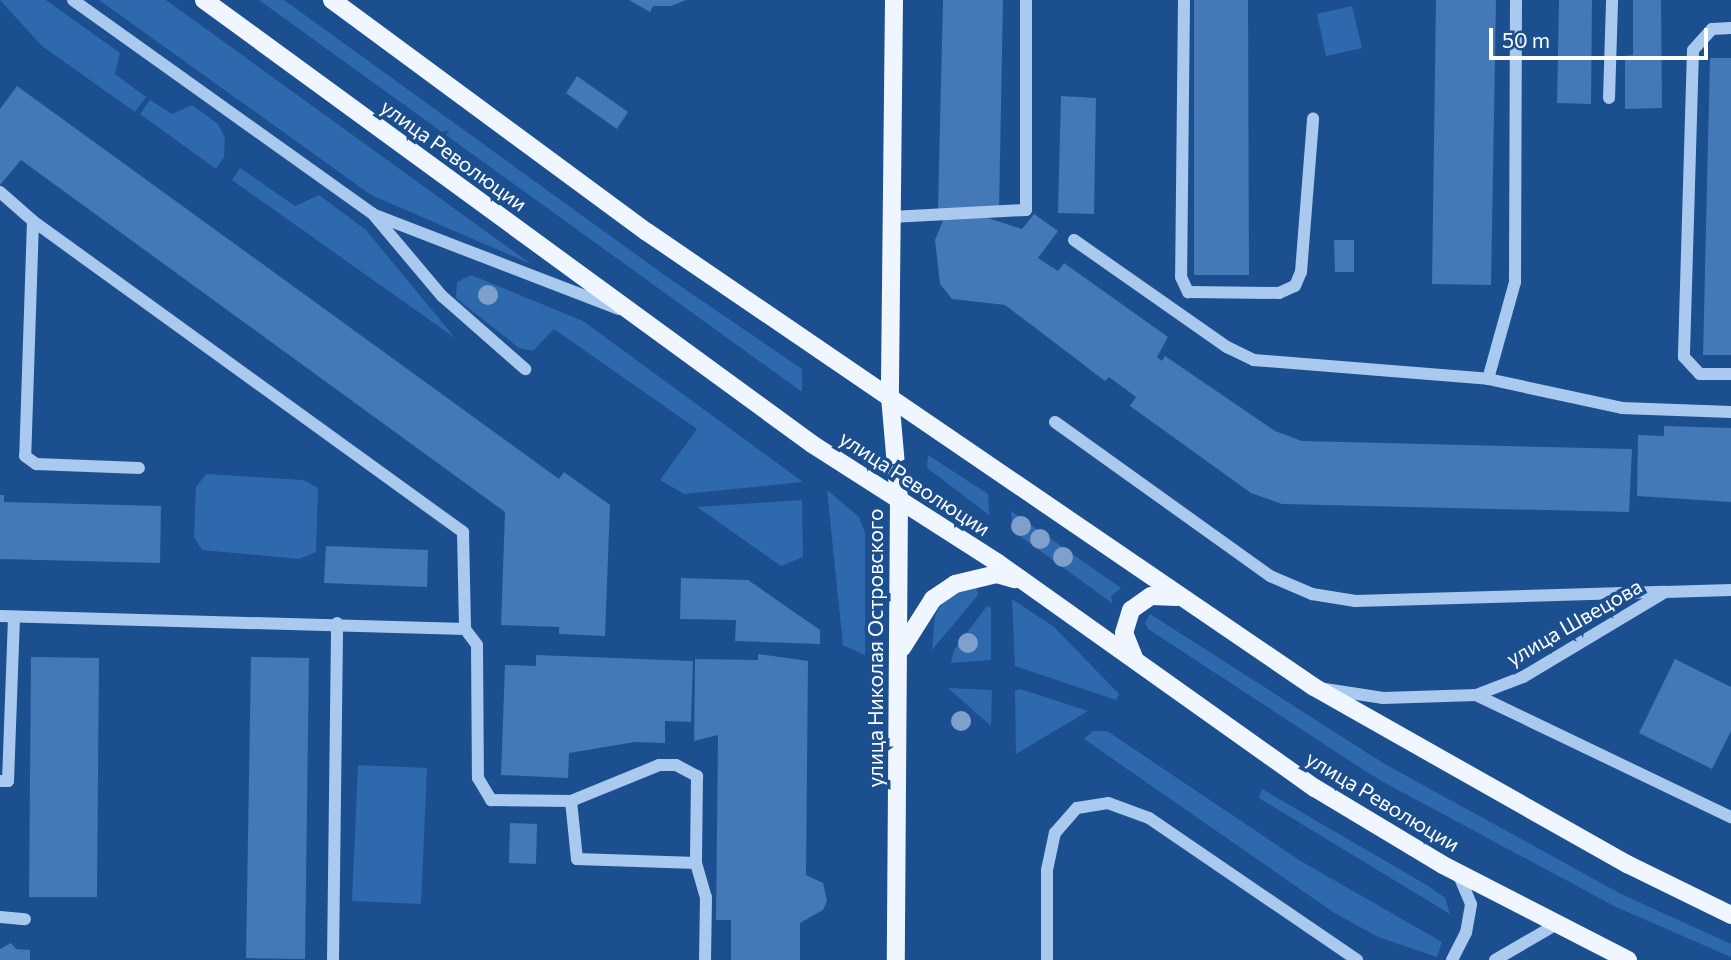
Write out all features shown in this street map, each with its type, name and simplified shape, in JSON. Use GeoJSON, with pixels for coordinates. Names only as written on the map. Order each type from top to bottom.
{"type":"FeatureCollection","features":[{"type":"Feature","properties":{"kind":"main road","name":"улица Революции"},"geometry":{"type":"LineString","coordinates":[[204,0],[812,444],[1023,581],[1315,788],[1458,873],[1628,960]]}},
{"type":"Feature","properties":{"kind":"main road"},"geometry":{"type":"LineString","coordinates":[[332,0],[647,232],[1314,687],[1568,832],[1731,915]]}},
{"type":"Feature","properties":{"kind":"main road","name":"улица Николая Островского"},"geometry":{"type":"LineString","coordinates":[[894,0],[890,397],[899,499],[895,960]]}},
{"type":"Feature","properties":{"kind":"main road"},"geometry":{"type":"LineString","coordinates":[[899,654],[915,622],[933,599],[955,584],[998,574],[1023,581]]}},
{"type":"Feature","properties":{"kind":"main road"},"geometry":{"type":"LineString","coordinates":[[1140,665],[1131,656],[1124,633],[1131,610],[1151,596],[1175,596],[1186,602]]}},
{"type":"Feature","properties":{"kind":"street"},"geometry":{"type":"LineString","coordinates":[[73,0],[372,213],[635,315]]}},
{"type":"Feature","properties":{"kind":"street"},"geometry":{"type":"LineString","coordinates":[[891,217],[1026,210],[1026,0]]}},
{"type":"Feature","properties":{"kind":"street"},"geometry":{"type":"LineString","coordinates":[[1184,0],[1181,277],[1188,292],[1279,293],[1295,286],[1301,272],[1312,118]]}},
{"type":"Feature","properties":{"kind":"street"},"geometry":{"type":"LineString","coordinates":[[1488,379],[1515,282],[1516,0]]}},
{"type":"Feature","properties":{"kind":"street"},"geometry":{"type":"LineString","coordinates":[[1609,98],[1612,0]]}},
{"type":"Feature","properties":{"kind":"street"},"geometry":{"type":"LineString","coordinates":[[1731,28],[1712,29],[1693,50],[1684,347],[1691,369],[1700,374],[1731,374]]}},
{"type":"Feature","properties":{"kind":"street"},"geometry":{"type":"LineString","coordinates":[[0,192],[33,221],[463,532],[465,629],[477,645],[478,778],[491,800],[571,801],[659,765],[676,765],[697,776],[696,863],[705,897],[705,960]]}},
{"type":"Feature","properties":{"kind":"street"},"geometry":{"type":"LineString","coordinates":[[372,213],[442,296],[525,369]]}},
{"type":"Feature","properties":{"kind":"street"},"geometry":{"type":"LineString","coordinates":[[33,221],[25,456],[36,464],[139,468]]}},
{"type":"Feature","properties":{"kind":"street"},"geometry":{"type":"LineString","coordinates":[[1074,240],[1217,341],[1254,360],[1488,379],[1622,408],[1731,412]]}},
{"type":"Feature","properties":{"kind":"street"},"geometry":{"type":"LineString","coordinates":[[1055,422],[1270,576],[1312,594],[1354,601],[1665,592]]}},
{"type":"Feature","properties":{"kind":"street","name":"улица Швецова"},"geometry":{"type":"LineString","coordinates":[[1314,687],[1383,698],[1476,695],[1523,677],[1665,592],[1731,590]]}},
{"type":"Feature","properties":{"kind":"street"},"geometry":{"type":"LineString","coordinates":[[0,616],[337,623],[465,629]]}},
{"type":"Feature","properties":{"kind":"street"},"geometry":{"type":"LineString","coordinates":[[0,781],[8,781],[14,617]]}},
{"type":"Feature","properties":{"kind":"street"},"geometry":{"type":"LineString","coordinates":[[332,960],[337,623]]}},
{"type":"Feature","properties":{"kind":"street"},"geometry":{"type":"LineString","coordinates":[[1476,695],[1731,817]]}},
{"type":"Feature","properties":{"kind":"street"},"geometry":{"type":"LineString","coordinates":[[571,801],[577,859],[696,863]]}},
{"type":"Feature","properties":{"kind":"street"},"geometry":{"type":"LineString","coordinates":[[1047,960],[1047,870],[1055,833],[1077,808],[1108,803],[1149,818],[1357,960]]}},
{"type":"Feature","properties":{"kind":"street"},"geometry":{"type":"LineString","coordinates":[[1452,960],[1466,933],[1471,904],[1458,873]]}},
{"type":"Feature","properties":{"kind":"street"},"geometry":{"type":"LineString","coordinates":[[0,917],[25,919]]}},
{"type":"Feature","properties":{"kind":"street"},"geometry":{"type":"LineString","coordinates":[[1495,960],[1558,924]]}},
{"type":"Feature","properties":{"kind":"shaded area"},"geometry":{"type":"Polygon","coordinates":[[[0,0],[46,0],[120,53],[115,74],[146,97],[135,112],[42,46],[0,0]]]}},
{"type":"Feature","properties":{"kind":"shaded area"},"geometry":{"type":"Polygon","coordinates":[[[99,0],[166,0],[531,264],[371,195],[99,0]]]}},
{"type":"Feature","properties":{"kind":"shaded area"},"geometry":{"type":"Polygon","coordinates":[[[259,0],[284,0],[670,279],[802,369],[802,392],[259,0]]]}},
{"type":"Feature","properties":{"kind":"shaded area"},"geometry":{"type":"Polygon","coordinates":[[[1352,6],[1362,48],[1326,56],[1317,14],[1352,6]]]}},
{"type":"Feature","properties":{"kind":"shaded area"},"geometry":{"type":"Polygon","coordinates":[[[150,100],[172,114],[192,105],[218,124],[225,138],[224,157],[216,169],[140,114],[150,100]]]}},
{"type":"Feature","properties":{"kind":"shaded area"},"geometry":{"type":"Polygon","coordinates":[[[240,168],[295,206],[319,195],[366,230],[455,338],[232,180],[240,168]]]}},
{"type":"Feature","properties":{"kind":"shaded area"},"geometry":{"type":"Polygon","coordinates":[[[471,275],[583,321],[803,482],[684,494],[660,480],[697,429],[554,329],[533,351],[519,348],[456,298],[457,282],[471,275]]]}},
{"type":"Feature","properties":{"kind":"shaded area"},"geometry":{"type":"Polygon","coordinates":[[[928,455],[988,494],[989,515],[927,468],[928,455]]]}},
{"type":"Feature","properties":{"kind":"shaded area"},"geometry":{"type":"Polygon","coordinates":[[[206,474],[303,480],[318,488],[316,552],[299,559],[202,550],[194,537],[196,487],[206,474]]]}},
{"type":"Feature","properties":{"kind":"shaded area"},"geometry":{"type":"Polygon","coordinates":[[[827,490],[859,517],[865,533],[865,655],[843,645],[827,490]]]}},
{"type":"Feature","properties":{"kind":"shaded area"},"geometry":{"type":"Polygon","coordinates":[[[802,500],[803,557],[781,566],[697,507],[802,500]]]}},
{"type":"Feature","properties":{"kind":"shaded area"},"geometry":{"type":"Polygon","coordinates":[[[1011,511],[1121,588],[1111,596],[1112,603],[1013,531],[1011,511]]]}},
{"type":"Feature","properties":{"kind":"shaded area"},"geometry":{"type":"Polygon","coordinates":[[[976,585],[978,595],[932,650],[935,616],[940,606],[949,595],[976,585]]]}},
{"type":"Feature","properties":{"kind":"shaded area"},"geometry":{"type":"Polygon","coordinates":[[[1012,599],[1054,627],[1119,694],[1116,700],[1015,666],[1012,599]]]}},
{"type":"Feature","properties":{"kind":"shaded area"},"geometry":{"type":"Polygon","coordinates":[[[987,606],[991,608],[991,660],[951,663],[954,650],[987,606]]]}},
{"type":"Feature","properties":{"kind":"shaded area"},"geometry":{"type":"Polygon","coordinates":[[[1150,614],[1383,763],[1621,894],[1731,944],[1731,957],[1616,907],[1376,778],[1148,629],[1145,623],[1150,614]]]}},
{"type":"Feature","properties":{"kind":"shaded area"},"geometry":{"type":"Polygon","coordinates":[[[948,688],[992,690],[991,726],[948,688]]]}},
{"type":"Feature","properties":{"kind":"shaded area"},"geometry":{"type":"Polygon","coordinates":[[[1020,689],[1088,711],[1016,754],[1015,691],[1020,689]]]}},
{"type":"Feature","properties":{"kind":"shaded area"},"geometry":{"type":"Polygon","coordinates":[[[1093,731],[1107,731],[1299,860],[1442,942],[1437,957],[1378,937],[1333,912],[1084,739],[1093,731]]]}},
{"type":"Feature","properties":{"kind":"shaded area"},"geometry":{"type":"Polygon","coordinates":[[[358,765],[427,768],[421,904],[352,901],[358,765]]]}},
{"type":"Feature","properties":{"kind":"shaded area"},"geometry":{"type":"Polygon","coordinates":[[[1262,789],[1430,887],[1445,898],[1450,914],[1259,798],[1262,789]]]}},
{"type":"Feature","properties":{"kind":"building"},"geometry":{"type":"Polygon","coordinates":[[[629,0],[686,0],[671,6],[653,6],[650,12],[629,0]]]}},
{"type":"Feature","properties":{"kind":"building"},"geometry":{"type":"Polygon","coordinates":[[[943,0],[1003,0],[999,210],[938,209],[943,0]]]}},
{"type":"Feature","properties":{"kind":"building"},"geometry":{"type":"Polygon","coordinates":[[[1194,0],[1248,0],[1249,275],[1194,275],[1194,0]]]}},
{"type":"Feature","properties":{"kind":"building"},"geometry":{"type":"Polygon","coordinates":[[[1436,0],[1496,0],[1491,285],[1432,284],[1436,0]]]}},
{"type":"Feature","properties":{"kind":"building"},"geometry":{"type":"Polygon","coordinates":[[[1559,0],[1592,0],[1591,104],[1557,103],[1559,0]]]}},
{"type":"Feature","properties":{"kind":"building"},"geometry":{"type":"Polygon","coordinates":[[[1633,0],[1661,0],[1662,108],[1625,109],[1625,56],[1633,55],[1633,0]]]}},
{"type":"Feature","properties":{"kind":"building"},"geometry":{"type":"Polygon","coordinates":[[[1710,58],[1731,58],[1731,355],[1703,355],[1710,58]]]}},
{"type":"Feature","properties":{"kind":"building"},"geometry":{"type":"Polygon","coordinates":[[[577,76],[628,112],[617,129],[566,93],[577,76]]]}},
{"type":"Feature","properties":{"kind":"building"},"geometry":{"type":"Polygon","coordinates":[[[17,86],[559,479],[564,472],[610,505],[605,636],[559,634],[559,627],[501,625],[505,512],[21,160],[0,185],[0,109],[17,86]]]}},
{"type":"Feature","properties":{"kind":"building"},"geometry":{"type":"Polygon","coordinates":[[[1061,96],[1096,98],[1094,214],[1058,213],[1061,96]]]}},
{"type":"Feature","properties":{"kind":"building"},"geometry":{"type":"Polygon","coordinates":[[[1034,214],[1058,231],[1038,258],[1058,271],[1064,263],[1168,337],[1157,357],[1162,361],[1165,356],[1275,431],[1302,441],[1632,449],[1629,512],[1282,504],[1251,493],[1130,406],[1136,397],[1109,377],[1105,381],[1005,305],[952,299],[940,284],[935,240],[944,218],[985,217],[1022,229],[1034,214]]]}},
{"type":"Feature","properties":{"kind":"building"},"geometry":{"type":"Polygon","coordinates":[[[1334,240],[1354,240],[1354,272],[1335,272],[1334,240]]]}},
{"type":"Feature","properties":{"kind":"building"},"geometry":{"type":"Polygon","coordinates":[[[1664,426],[1731,428],[1731,502],[1637,496],[1638,435],[1664,436],[1664,426]]]}},
{"type":"Feature","properties":{"kind":"building"},"geometry":{"type":"Polygon","coordinates":[[[0,495],[4,495],[4,502],[161,506],[160,563],[0,559],[0,495]]]}},
{"type":"Feature","properties":{"kind":"building"},"geometry":{"type":"Polygon","coordinates":[[[326,546],[428,550],[427,587],[324,583],[326,546]]]}},
{"type":"Feature","properties":{"kind":"building"},"geometry":{"type":"Polygon","coordinates":[[[681,578],[748,580],[820,630],[820,644],[735,641],[736,620],[680,619],[681,578]]]}},
{"type":"Feature","properties":{"kind":"building"},"geometry":{"type":"Polygon","coordinates":[[[758,654],[808,661],[806,875],[823,883],[827,901],[823,910],[800,923],[800,960],[731,960],[731,920],[716,920],[718,735],[694,741],[695,659],[758,660],[758,654]]]}},
{"type":"Feature","properties":{"kind":"building"},"geometry":{"type":"Polygon","coordinates":[[[536,655],[693,661],[691,722],[665,721],[665,743],[635,742],[569,753],[568,778],[501,775],[505,665],[536,666],[536,655]]]}},
{"type":"Feature","properties":{"kind":"building"},"geometry":{"type":"Polygon","coordinates":[[[31,657],[99,658],[97,897],[29,897],[31,657]]]}},
{"type":"Feature","properties":{"kind":"building"},"geometry":{"type":"Polygon","coordinates":[[[251,657],[309,658],[305,959],[246,958],[251,657]]]}},
{"type":"Feature","properties":{"kind":"building"},"geometry":{"type":"Polygon","coordinates":[[[1675,659],[1731,687],[1731,731],[1712,769],[1639,733],[1675,659]]]}},
{"type":"Feature","properties":{"kind":"building"},"geometry":{"type":"Polygon","coordinates":[[[510,823],[537,824],[536,864],[509,863],[510,823]]]}},
{"type":"Feature","properties":{"kind":"building"},"geometry":{"type":"Polygon","coordinates":[[[11,943],[16,949],[30,950],[30,960],[0,960],[0,949],[11,943]]]}}]}
